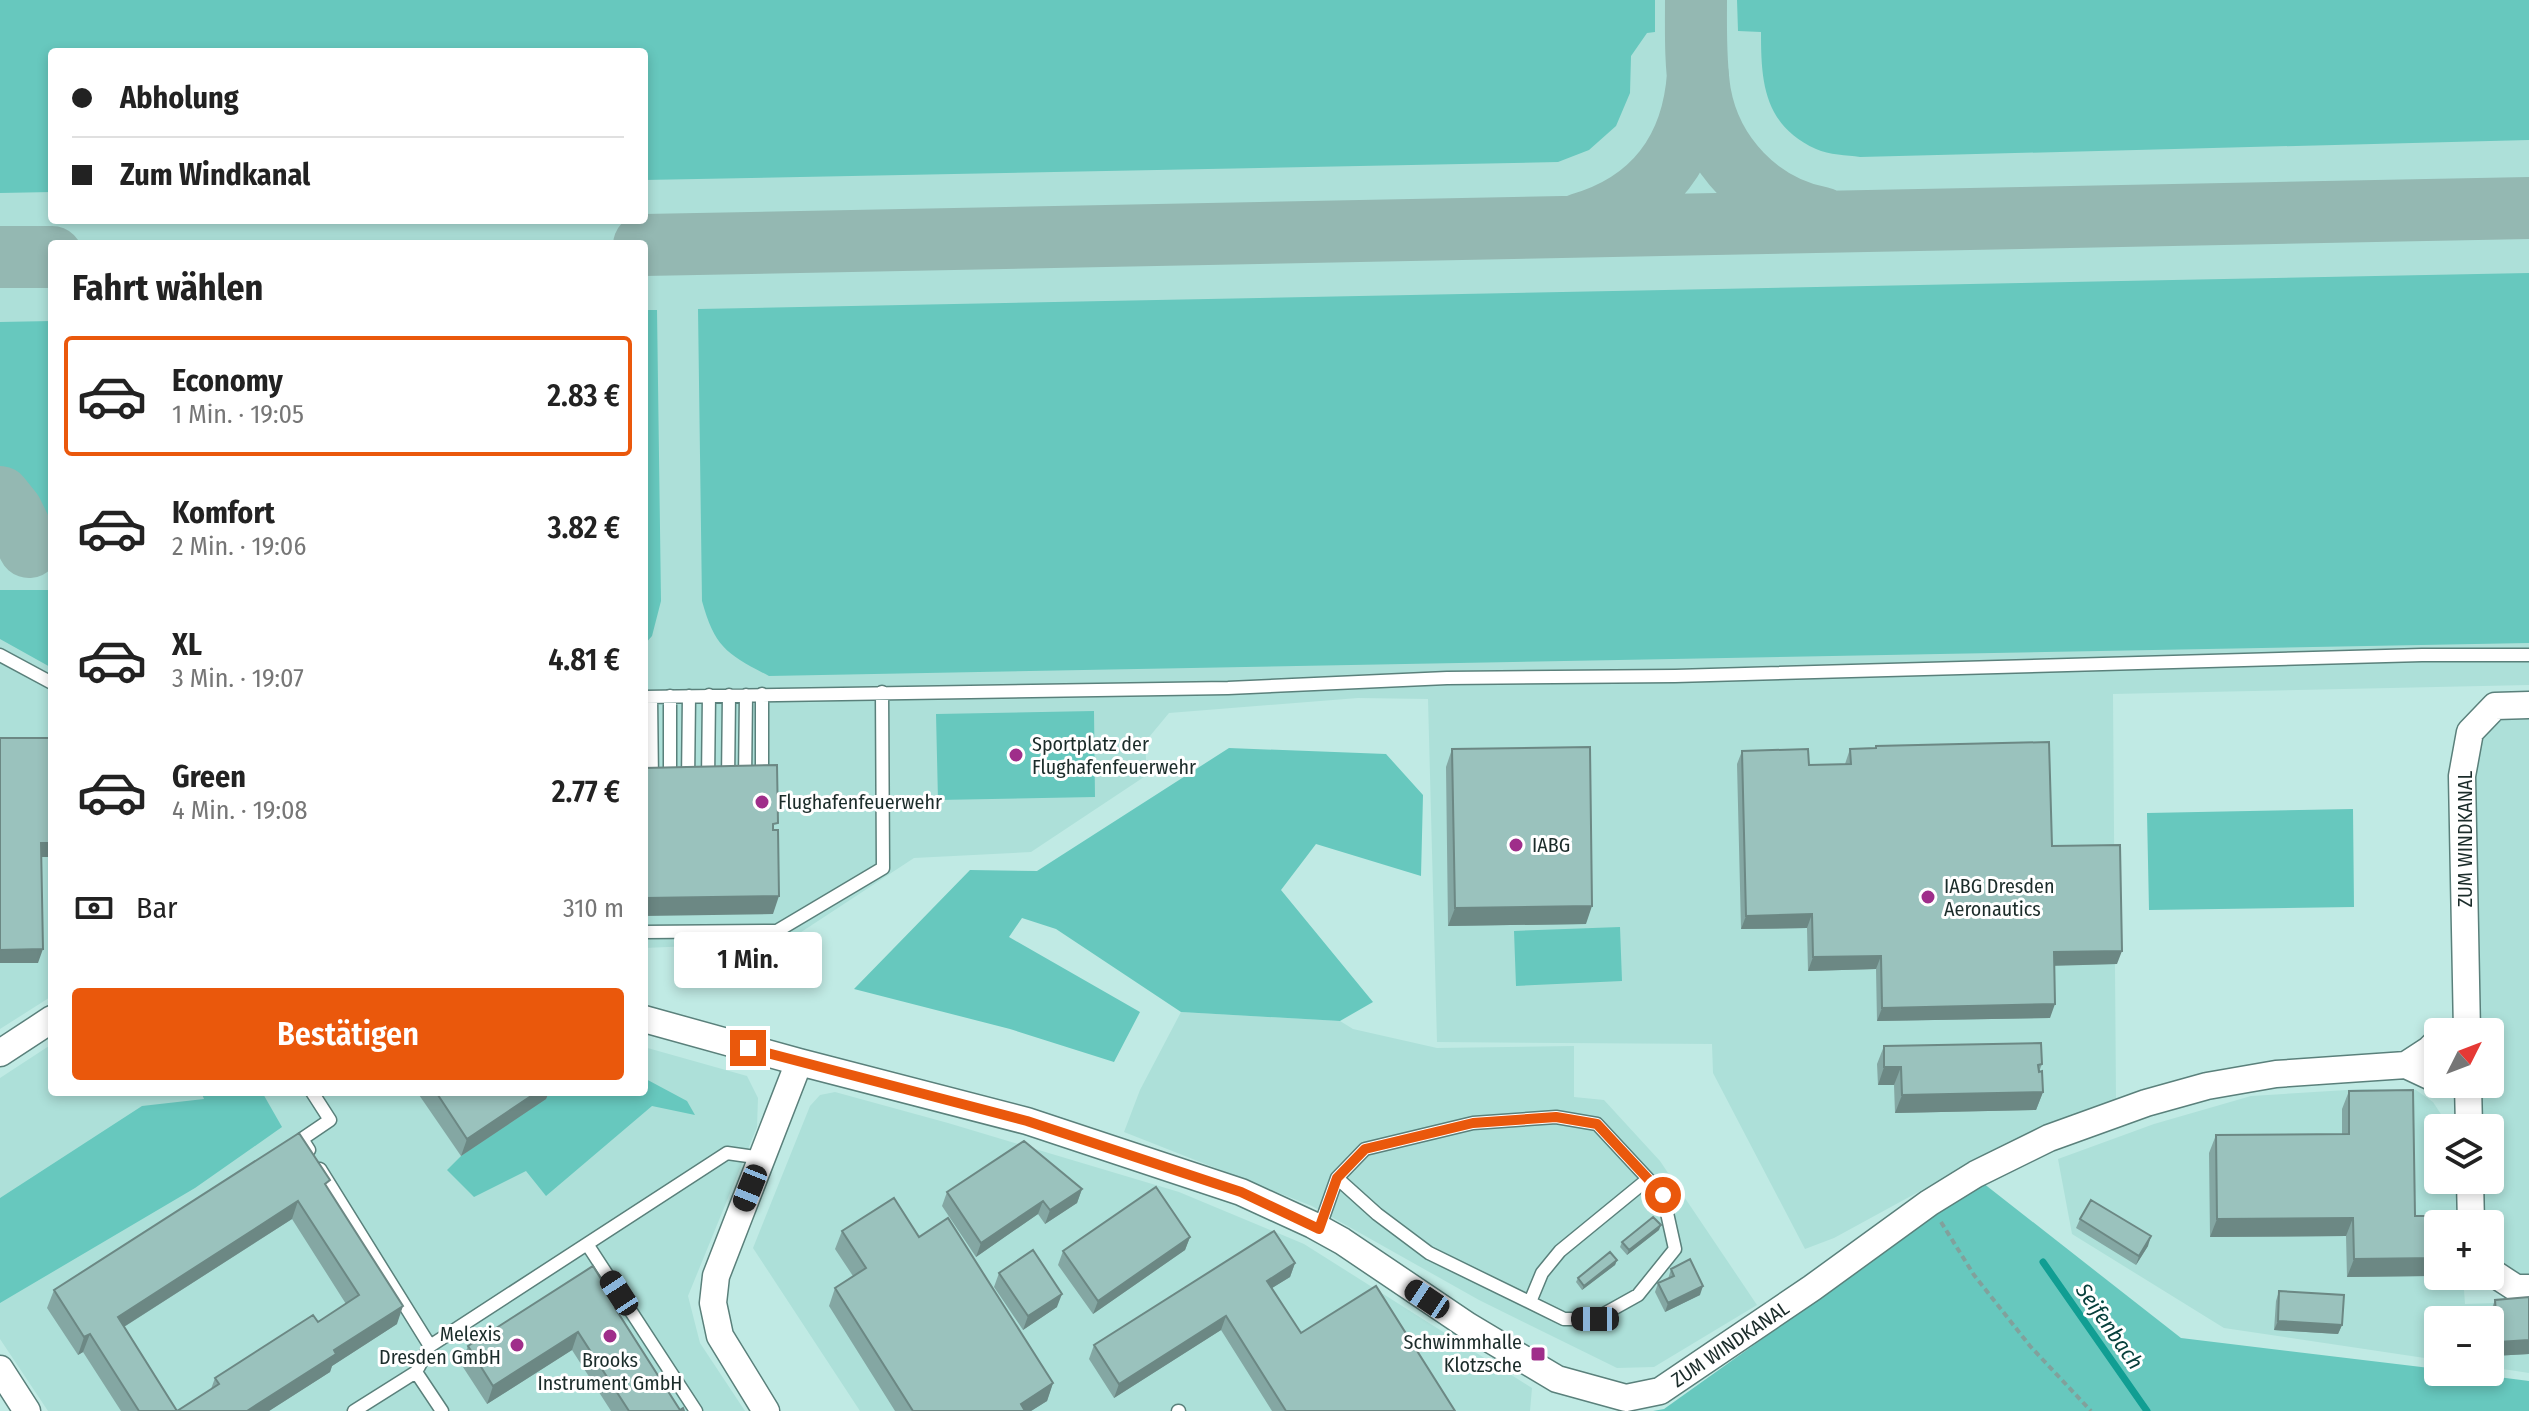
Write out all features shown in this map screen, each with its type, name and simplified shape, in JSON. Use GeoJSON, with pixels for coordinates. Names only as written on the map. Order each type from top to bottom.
{"type":"FeatureCollection","features":[{"type":"Feature","properties":{"kind":"street","name":"ZUM WINDKANAL"},"geometry":{"type":"LineString","coordinates":[[2461,1018],[2462,776],[2470,732],[2495,706],[2529,705]]}},
{"type":"Feature","properties":{"kind":"street","name":"ZUM WINDKANAL"},"geometry":{"type":"LineString","coordinates":[[648,1020],[1043,1126],[1241,1192],[1319,1229],[1468,1326],[1557,1379],[1626,1398],[1660,1391],[1812,1288],[1929,1203],[1976,1174],[2049,1138],[2146,1103],[2207,1086],[2276,1074],[2406,1065],[2424,1073]]}},
{"type":"Feature","properties":{"kind":"street"},"geometry":{"type":"LineString","coordinates":[[0,1053],[48,1022]]}},
{"type":"Feature","properties":{"kind":"street"},"geometry":{"type":"LineString","coordinates":[[2406,1065],[2424,1053]]}},
{"type":"Feature","properties":{"kind":"street"},"geometry":{"type":"LineString","coordinates":[[766,1411],[720,1336],[713,1303],[716,1276],[799,1062]]}},
{"type":"Feature","properties":{"kind":"street"},"geometry":{"type":"LineString","coordinates":[[2504,1280],[2516,1288],[2529,1288]]}},
{"type":"Feature","properties":{"kind":"street"},"geometry":{"type":"LineString","coordinates":[[0,1369],[27,1411]]}},
{"type":"Feature","properties":{"kind":"lane"},"geometry":{"type":"LineString","coordinates":[[0,655],[48,681]]}},
{"type":"Feature","properties":{"kind":"lane"},"geometry":{"type":"LineString","coordinates":[[652,786],[648,697],[1228,688],[1447,678],[1675,676],[2374,656],[2529,655]]}},
{"type":"Feature","properties":{"kind":"lane"},"geometry":{"type":"LineString","coordinates":[[648,932],[777,931],[883,868],[882,692]]}},
{"type":"Feature","properties":{"kind":"lane"},"geometry":{"type":"LineString","coordinates":[[762,694],[762,783]]}},
{"type":"Feature","properties":{"kind":"lane"},"geometry":{"type":"LineString","coordinates":[[708,784],[709,695]]}},
{"type":"Feature","properties":{"kind":"lane"},"geometry":{"type":"LineString","coordinates":[[727,784],[729,695]]}},
{"type":"Feature","properties":{"kind":"lane"},"geometry":{"type":"LineString","coordinates":[[745,784],[746,695]]}},
{"type":"Feature","properties":{"kind":"lane"},"geometry":{"type":"LineString","coordinates":[[670,696],[670,785]]}},
{"type":"Feature","properties":{"kind":"lane"},"geometry":{"type":"LineString","coordinates":[[688,785],[689,696]]}},
{"type":"Feature","properties":{"kind":"lane"},"geometry":{"type":"LineString","coordinates":[[315,1096],[330,1120],[302,1139],[430,1346]]}},
{"type":"Feature","properties":{"kind":"lane"},"geometry":{"type":"LineString","coordinates":[[1319,1229],[1337,1178],[1365,1149],[1473,1123],[1556,1117],[1597,1124],[1663,1195],[1675,1249],[1638,1295],[1595,1319],[1564,1319],[1429,1253],[1377,1214],[1337,1178]]}},
{"type":"Feature","properties":{"kind":"lane"},"geometry":{"type":"LineString","coordinates":[[354,1411],[416,1372],[430,1346],[727,1153],[762,1158]]}},
{"type":"Feature","properties":{"kind":"lane"},"geometry":{"type":"LineString","coordinates":[[1530,1302],[1542,1273],[1560,1251],[1648,1179]]}},
{"type":"Feature","properties":{"kind":"lane"},"geometry":{"type":"LineString","coordinates":[[587,1244],[696,1411]]}},
{"type":"Feature","properties":{"kind":"lane"},"geometry":{"type":"LineString","coordinates":[[416,1372],[442,1411]]}},
{"type":"Feature","properties":{"kind":"path"},"geometry":{"type":"LineString","coordinates":[[1929,1203],[1974,1275],[2030,1346],[2091,1411]]}},
{"type":"Feature","properties":{"kind":"shaded area"},"geometry":{"type":"Polygon","coordinates":[[[0,0],[2529,0],[2529,685],[2113,694],[2116,1100],[2050,1124],[1988,1154],[1834,1238],[1805,1249],[1713,1073],[1712,1044],[1437,1042],[1428,699],[1358,698],[1169,713],[1145,742],[1147,775],[1031,852],[914,858],[786,942],[648,948],[648,240],[48,240],[48,999],[0,1029],[0,0]]]}},
{"type":"Feature","properties":{"kind":"shaded area"},"geometry":{"type":"Polygon","coordinates":[[[0,0],[1655,0],[1655,32],[1647,33],[1631,56],[1630,93],[1616,126],[1589,150],[1558,162],[648,180],[648,48],[48,48],[48,192],[0,193],[0,0]]]}},
{"type":"Feature","properties":{"kind":"shaded area"},"geometry":{"type":"Polygon","coordinates":[[[1737,0],[2529,0],[2529,140],[1860,157],[1832,154],[1799,139],[1785,128],[1776,115],[1765,85],[1761,32],[1738,31],[1737,0]]]}},
{"type":"Feature","properties":{"kind":"shaded area"},"geometry":{"type":"Polygon","coordinates":[[[2529,273],[2529,643],[769,676],[725,648],[712,629],[702,601],[698,309],[2529,273]]]}},
{"type":"Feature","properties":{"kind":"shaded area"},"geometry":{"type":"Polygon","coordinates":[[[648,310],[657,310],[661,601],[648,640],[648,310]]]}},
{"type":"Feature","properties":{"kind":"shaded area"},"geometry":{"type":"Polygon","coordinates":[[[48,321],[48,524],[0,475],[0,322],[48,321]]]}},
{"type":"Feature","properties":{"kind":"shaded area"},"geometry":{"type":"Polygon","coordinates":[[[0,590],[48,590],[48,666],[0,639],[0,590]]]}},
{"type":"Feature","properties":{"kind":"shaded area","name":"Sportplatz der Flughafenfeuerwehr"},"geometry":{"type":"Polygon","coordinates":[[[1094,711],[1095,797],[938,800],[936,714],[1094,711]]]}},
{"type":"Feature","properties":{"kind":"shaded area"},"geometry":{"type":"Polygon","coordinates":[[[2511,713],[2529,713],[2529,1277],[2520,1276],[2504,1267],[2504,1210],[2480,1210],[2479,1194],[2504,1194],[2504,1114],[2478,1114],[2478,1098],[2504,1098],[2504,1018],[2477,1018],[2472,770],[2477,741],[2490,723],[2511,713]]]}},
{"type":"Feature","properties":{"kind":"shaded area"},"geometry":{"type":"Polygon","coordinates":[[[1229,748],[1386,754],[1423,795],[1421,876],[1316,844],[1281,890],[1373,1002],[1340,1021],[1181,1012],[1056,929],[1022,918],[1009,937],[1140,1012],[1114,1062],[1010,1029],[854,989],[970,870],[1037,871],[1229,748]]]}},
{"type":"Feature","properties":{"kind":"shaded area"},"geometry":{"type":"Polygon","coordinates":[[[2353,809],[2354,907],[2149,910],[2147,813],[2353,809]]]}},
{"type":"Feature","properties":{"kind":"shaded area"},"geometry":{"type":"Polygon","coordinates":[[[1620,927],[1622,981],[1516,986],[1514,931],[1620,927]]]}},
{"type":"Feature","properties":{"kind":"shaded area"},"geometry":{"type":"Polygon","coordinates":[[[1181,1012],[1340,1021],[1353,1029],[1437,1048],[1574,1046],[1574,1097],[1604,1100],[1660,1161],[1757,1305],[1654,1367],[1617,1368],[1479,1300],[1312,1206],[1124,1132],[1140,1090],[1181,1012]]]}},
{"type":"Feature","properties":{"kind":"shaded area"},"geometry":{"type":"Polygon","coordinates":[[[48,1047],[48,1096],[648,1096],[648,1048],[747,1076],[758,1098],[757,1127],[688,1296],[700,1343],[745,1411],[48,1411],[0,1339],[0,1078],[48,1047]]]}},
{"type":"Feature","properties":{"kind":"shaded area"},"geometry":{"type":"Polygon","coordinates":[[[648,1080],[687,1101],[695,1115],[652,1106],[546,1196],[526,1171],[474,1197],[447,1170],[538,1096],[648,1096],[648,1080]]]}},
{"type":"Feature","properties":{"kind":"shaded area"},"geometry":{"type":"Polygon","coordinates":[[[2363,1089],[2416,1090],[2433,1102],[2441,1114],[2424,1114],[2424,1194],[2456,1194],[2458,1210],[2424,1210],[2424,1290],[2464,1290],[2465,1304],[2529,1302],[2529,1373],[2504,1369],[2504,1306],[2424,1306],[2424,1358],[2224,1328],[2072,1234],[2058,1159],[2154,1124],[2251,1096],[2363,1089]]]}},
{"type":"Feature","properties":{"kind":"shaded area"},"geometry":{"type":"Polygon","coordinates":[[[835,1092],[1179,1192],[1304,1244],[1532,1388],[1530,1411],[860,1411],[753,1248],[810,1106],[820,1095],[835,1092]]]}},
{"type":"Feature","properties":{"kind":"shaded area"},"geometry":{"type":"Polygon","coordinates":[[[203,1096],[264,1096],[282,1127],[195,1188],[0,1303],[0,1198],[142,1106],[204,1099],[203,1096]]]}},
{"type":"Feature","properties":{"kind":"shaded area"},"geometry":{"type":"Polygon","coordinates":[[[1983,1183],[2181,1338],[2424,1367],[2424,1386],[2504,1386],[2504,1378],[2529,1381],[2529,1411],[1653,1411],[1664,1409],[1817,1300],[1934,1211],[1983,1183]]]}},
{"type":"Feature","properties":{"kind":"building"},"geometry":{"type":"Polygon","coordinates":[[[0,738],[48,738],[48,843],[41,843],[43,949],[0,950],[0,738]]]}},
{"type":"Feature","properties":{"kind":"building","name":"IABG Dresden Aeronautics"},"geometry":{"type":"Polygon","coordinates":[[[2049,742],[2052,846],[2120,845],[2122,951],[2054,952],[2055,1004],[1882,1008],[1881,956],[1813,957],[1812,914],[1746,916],[1742,751],[1808,749],[1809,765],[1851,764],[1850,749],[1876,746],[2049,742]]]}},
{"type":"Feature","properties":{"kind":"building","name":"IABG"},"geometry":{"type":"Polygon","coordinates":[[[1590,747],[1592,906],[1455,908],[1452,749],[1590,747]]]}},
{"type":"Feature","properties":{"kind":"building"},"geometry":{"type":"Polygon","coordinates":[[[777,765],[778,823],[773,824],[773,830],[778,830],[779,896],[648,898],[648,768],[777,765]]]}},
{"type":"Feature","properties":{"kind":"building"},"geometry":{"type":"Polygon","coordinates":[[[2041,1043],[2042,1064],[2038,1065],[2039,1072],[2042,1071],[2043,1092],[1902,1095],[1901,1067],[1884,1067],[1884,1046],[2041,1043]]]}},
{"type":"Feature","properties":{"kind":"building"},"geometry":{"type":"Polygon","coordinates":[[[2413,1090],[2415,1216],[2424,1216],[2424,1258],[2354,1259],[2353,1218],[2217,1219],[2216,1135],[2349,1134],[2349,1091],[2413,1090]]]}},
{"type":"Feature","properties":{"kind":"building"},"geometry":{"type":"Polygon","coordinates":[[[439,1096],[531,1096],[467,1139],[439,1096]]]}},
{"type":"Feature","properties":{"kind":"building"},"geometry":{"type":"Polygon","coordinates":[[[299,1133],[330,1180],[325,1184],[403,1306],[334,1350],[336,1354],[247,1411],[177,1411],[139,1411],[90,1334],[84,1337],[54,1290],[299,1133]],[[298,1201],[118,1317],[177,1411],[219,1384],[215,1378],[313,1315],[318,1322],[359,1295],[298,1201]]]}},
{"type":"Feature","properties":{"kind":"building"},"geometry":{"type":"Polygon","coordinates":[[[1024,1141],[1082,1189],[1050,1210],[1043,1201],[981,1243],[947,1192],[1024,1141]]]}},
{"type":"Feature","properties":{"kind":"building"},"geometry":{"type":"Polygon","coordinates":[[[1156,1187],[1190,1237],[1098,1301],[1063,1251],[1156,1187]]]}},
{"type":"Feature","properties":{"kind":"building"},"geometry":{"type":"Polygon","coordinates":[[[894,1198],[919,1237],[948,1218],[1053,1383],[1021,1404],[1025,1411],[913,1411],[835,1288],[866,1268],[842,1231],[894,1198]]]}},
{"type":"Feature","properties":{"kind":"building"},"geometry":{"type":"Polygon","coordinates":[[[2091,1200],[2151,1236],[2139,1256],[2080,1219],[2091,1200]]]}},
{"type":"Feature","properties":{"kind":"building"},"geometry":{"type":"Polygon","coordinates":[[[1653,1217],[1661,1225],[1629,1250],[1622,1242],[1653,1217]]]}},
{"type":"Feature","properties":{"kind":"building"},"geometry":{"type":"Polygon","coordinates":[[[1274,1231],[1295,1263],[1267,1281],[1301,1333],[1376,1286],[1455,1411],[1286,1411],[1226,1316],[1119,1384],[1094,1345],[1274,1231]]]}},
{"type":"Feature","properties":{"kind":"building"},"geometry":{"type":"Polygon","coordinates":[[[1033,1250],[1062,1294],[1028,1316],[999,1273],[1033,1250]]]}},
{"type":"Feature","properties":{"kind":"building"},"geometry":{"type":"Polygon","coordinates":[[[1610,1252],[1617,1260],[1584,1286],[1578,1278],[1610,1252]]]}},
{"type":"Feature","properties":{"kind":"building"},"geometry":{"type":"Polygon","coordinates":[[[1690,1259],[1703,1286],[1668,1303],[1658,1283],[1674,1276],[1671,1269],[1690,1259]]]}},
{"type":"Feature","properties":{"kind":"building"},"geometry":{"type":"Polygon","coordinates":[[[593,1266],[618,1306],[615,1308],[680,1410],[683,1408],[684,1411],[629,1411],[578,1332],[493,1386],[468,1346],[593,1266]]]}},
{"type":"Feature","properties":{"kind":"building"},"geometry":{"type":"Polygon","coordinates":[[[2279,1291],[2344,1295],[2342,1325],[2278,1321],[2279,1291]]]}},
{"type":"Feature","properties":{"kind":"building"},"geometry":{"type":"Polygon","coordinates":[[[2529,1297],[2529,1340],[2504,1342],[2504,1306],[2495,1306],[2495,1300],[2529,1297]]]}},
{"type":"Feature","properties":{"kind":"waterway","name":"Seifenbach"},"geometry":{"type":"LineString","coordinates":[[2043,1262],[2147,1411]]}},
{"type":"Feature","properties":{"kind":"taxiway"},"geometry":{"type":"LineString","coordinates":[[1696,0],[1698,81],[1706,116],[1715,137],[1727,157],[1759,190],[1799,212],[1822,218]]}},
{"type":"Feature","properties":{"kind":"taxiway"},"geometry":{"type":"LineString","coordinates":[[1580,224],[1606,215],[1629,202],[1664,170],[1688,127],[1698,74]]}},
{"type":"Feature","properties":{"kind":"taxiway"},"geometry":{"type":"LineString","coordinates":[[648,245],[2529,208]]}},
{"type":"Feature","properties":{"kind":"taxiway"},"geometry":{"type":"LineString","coordinates":[[0,257],[48,257]]}},
{"type":"Feature","properties":{"kind":"taxiway"},"geometry":{"type":"LineString","coordinates":[[0,497],[12,512],[29,547]]}},
{"type":"Feature","properties":{"kind":"place","name":"Sportplatz der Flughafenfeuerwehr"},"geometry":{"type":"Point","coordinates":[1016,755]}},
{"type":"Feature","properties":{"kind":"place","name":"Flughafenfeuerwehr"},"geometry":{"type":"Point","coordinates":[762,802]}},
{"type":"Feature","properties":{"kind":"place","name":"IABG"},"geometry":{"type":"Point","coordinates":[1516,845]}},
{"type":"Feature","properties":{"kind":"place","name":"IABG Dresden Aeronautics"},"geometry":{"type":"Point","coordinates":[1928,897]}},
{"type":"Feature","properties":{"kind":"place","name":"Brooks Instrument GmbH"},"geometry":{"type":"Point","coordinates":[610,1336]}},
{"type":"Feature","properties":{"kind":"place","name":"Melexis Dresden GmbH"},"geometry":{"type":"Point","coordinates":[517,1345]}},
{"type":"Feature","properties":{"kind":"place","name":"Schwimmhalle Klotzsche"},"geometry":{"type":"Point","coordinates":[1538,1354]}},
{"type":"Feature","properties":{"kind":"route"},"geometry":{"type":"LineString","coordinates":[[748,1048],[1027,1121],[1241,1192],[1319,1229],[1337,1178],[1365,1149],[1473,1123],[1556,1117],[1597,1124],[1663,1195]]}}]}
